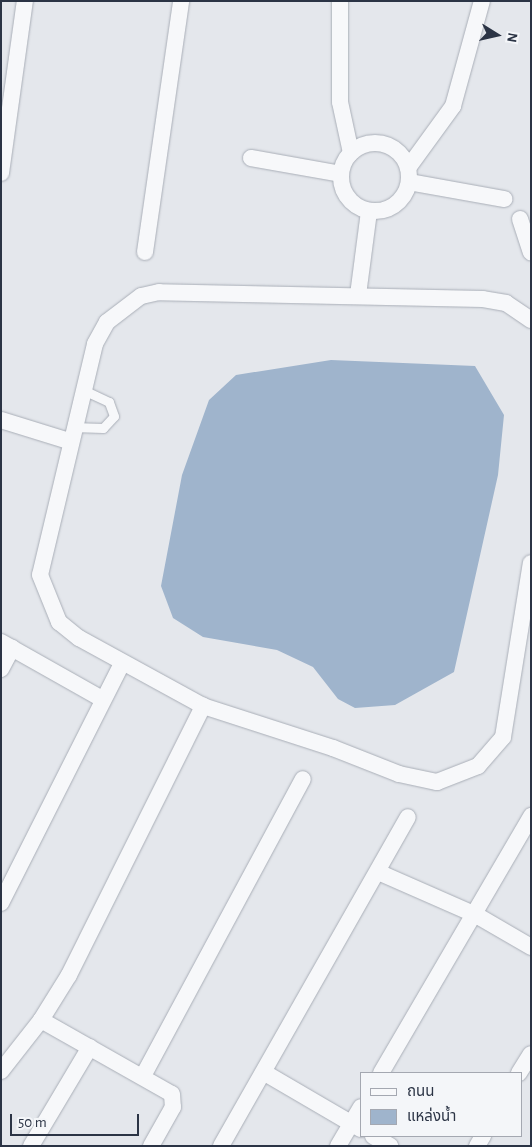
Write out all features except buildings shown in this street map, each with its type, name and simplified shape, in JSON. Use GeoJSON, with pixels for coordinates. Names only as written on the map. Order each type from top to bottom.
{"type":"FeatureCollection","features":[{"type":"Feature","properties":{"kind":"street"},"geometry":{"type":"LineString","coordinates":[[1,173],[25,1]]}},
{"type":"Feature","properties":{"kind":"street"},"geometry":{"type":"LineString","coordinates":[[145,252],[181,1]]}},
{"type":"Feature","properties":{"kind":"street"},"geometry":{"type":"LineString","coordinates":[[340,1],[340,102],[351,152],[341,174],[351,202],[369,211],[380,211],[400,201],[409,175],[453,106],[482,1]]}},
{"type":"Feature","properties":{"kind":"street"},"geometry":{"type":"LineString","coordinates":[[351,152],[372,142],[384,144],[403,157],[409,175]]}},
{"type":"Feature","properties":{"kind":"street"},"geometry":{"type":"LineString","coordinates":[[251,158],[341,174]]}},
{"type":"Feature","properties":{"kind":"street"},"geometry":{"type":"LineString","coordinates":[[409,175],[504,199]]}},
{"type":"Feature","properties":{"kind":"street"},"geometry":{"type":"LineString","coordinates":[[358,295],[369,211]]}},
{"type":"Feature","properties":{"kind":"street"},"geometry":{"type":"LineString","coordinates":[[520,218],[531,252]]}},
{"type":"Feature","properties":{"kind":"street"},"geometry":{"type":"LineString","coordinates":[[531,320],[506,302],[484,299],[159,292],[141,296],[107,322],[94,344],[70,434],[40,575],[59,622],[122,663],[203,706],[413,778],[437,782],[463,774],[494,753],[503,737],[531,564]]}},
{"type":"Feature","properties":{"kind":"street"},"geometry":{"type":"LineString","coordinates":[[1,420],[70,434]]}},
{"type":"Feature","properties":{"kind":"street"},"geometry":{"type":"LineString","coordinates":[[1,669],[7,645],[102,699]]}},
{"type":"Feature","properties":{"kind":"street"},"geometry":{"type":"LineString","coordinates":[[1,903],[102,699],[122,663]]}},
{"type":"Feature","properties":{"kind":"street"},"geometry":{"type":"LineString","coordinates":[[1,1070],[41,1020],[203,706]]}},
{"type":"Feature","properties":{"kind":"street"},"geometry":{"type":"LineString","coordinates":[[143,1076],[303,780]]}},
{"type":"Feature","properties":{"kind":"street"},"geometry":{"type":"LineString","coordinates":[[382,1072],[476,914],[531,816]]}},
{"type":"Feature","properties":{"kind":"street"},"geometry":{"type":"LineString","coordinates":[[221,1146],[265,1073],[408,817]]}},
{"type":"Feature","properties":{"kind":"street"},"geometry":{"type":"LineString","coordinates":[[378,872],[476,914],[531,947]]}},
{"type":"Feature","properties":{"kind":"street"},"geometry":{"type":"LineString","coordinates":[[41,1020],[143,1076],[174,1098],[150,1146]]}},
{"type":"Feature","properties":{"kind":"street"},"geometry":{"type":"LineString","coordinates":[[31,1146],[90,1047]]}},
{"type":"Feature","properties":{"kind":"street"},"geometry":{"type":"LineString","coordinates":[[521,1072],[531,1054]]}},
{"type":"Feature","properties":{"kind":"street"},"geometry":{"type":"LineString","coordinates":[[265,1073],[356,1126]]}},
{"type":"Feature","properties":{"kind":"street"},"geometry":{"type":"LineString","coordinates":[[338,1146],[356,1126],[360,1111]]}},
{"type":"Feature","properties":{"kind":"street"},"geometry":{"type":"LineString","coordinates":[[375,1137],[390,1146]]}},
{"type":"Feature","properties":{"kind":"lane"},"geometry":{"type":"LineString","coordinates":[[70,434],[103,428],[114,416],[109,402],[81,389]]}},
{"type":"Feature","properties":{"kind":"water"},"geometry":{"type":"Polygon","coordinates":[[[331,360],[475,366],[504,415],[498,475],[454,672],[395,705],[355,708],[338,699],[313,667],[277,650],[203,637],[173,618],[161,586],[182,475],[209,400],[236,375],[331,360]]]}}]}
